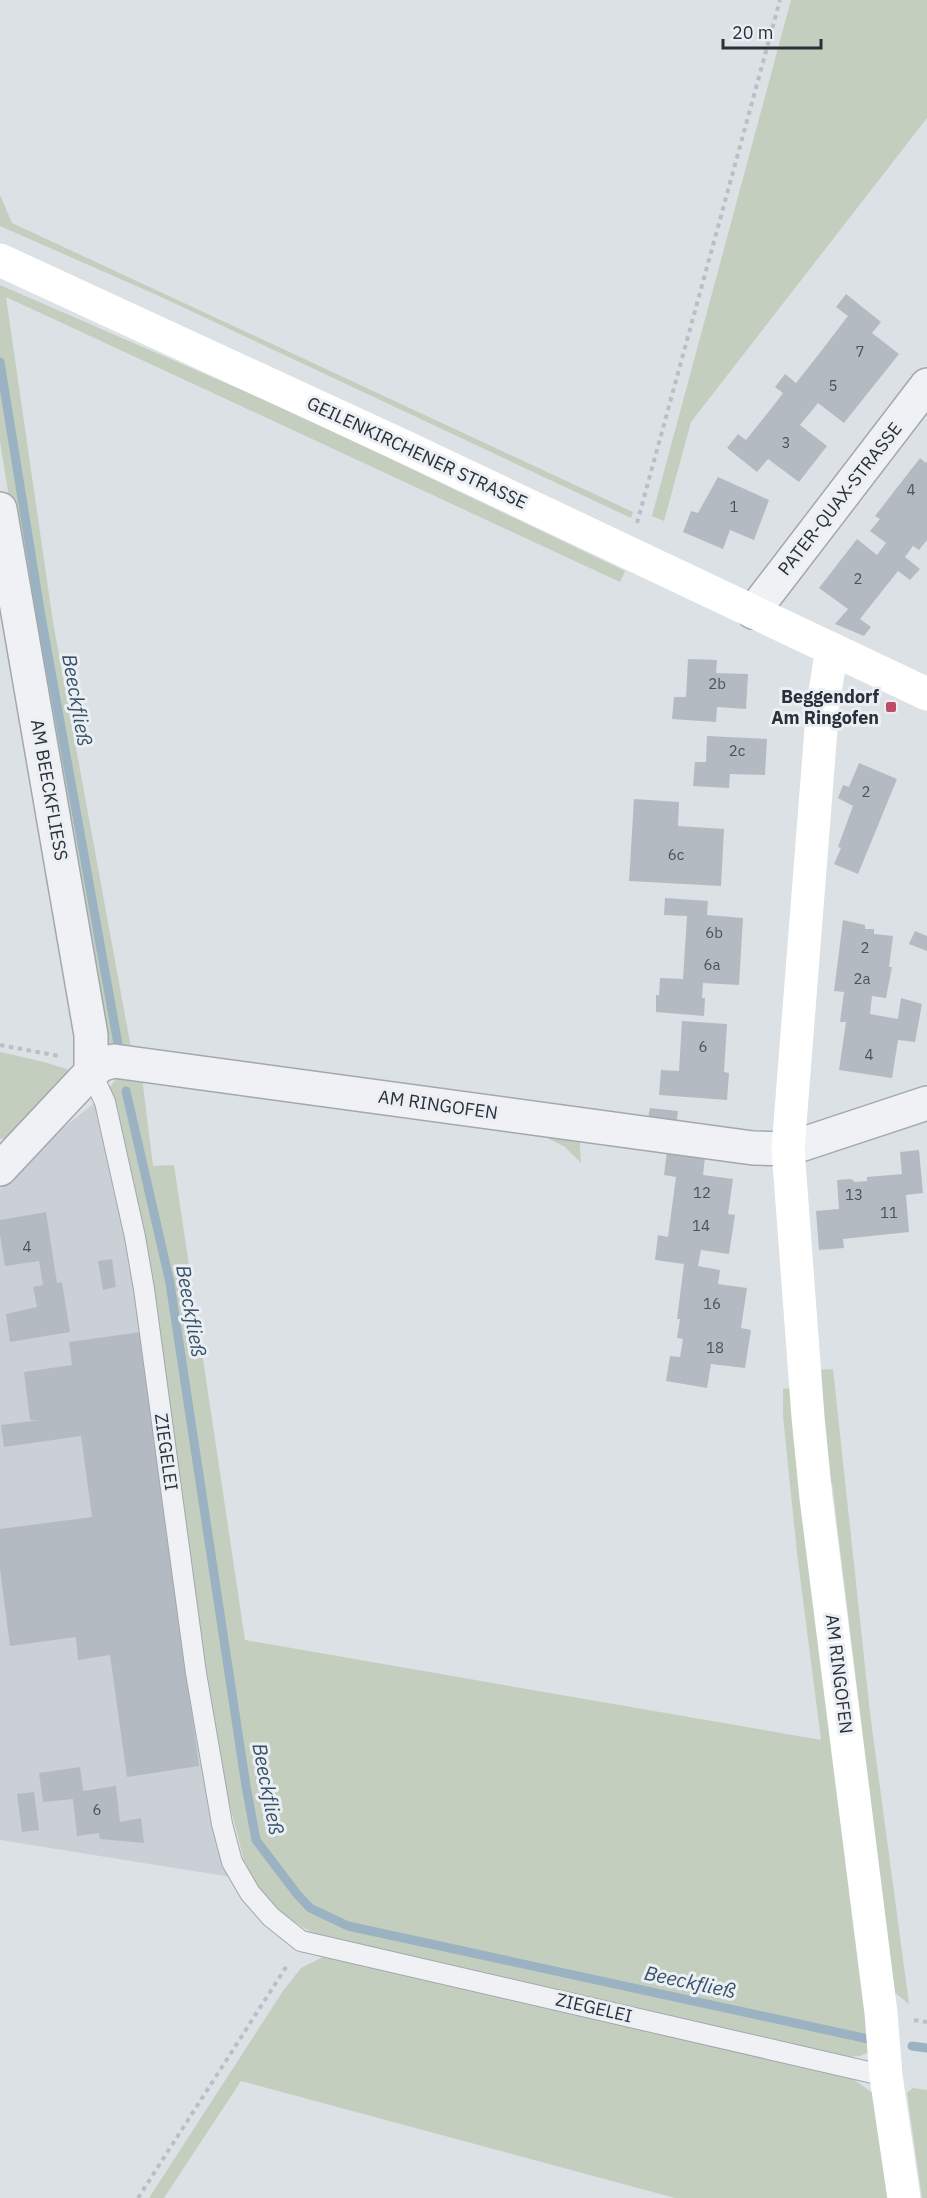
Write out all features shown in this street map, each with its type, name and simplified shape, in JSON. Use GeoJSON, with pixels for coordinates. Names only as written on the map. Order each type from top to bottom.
{"type":"FeatureCollection","features":[{"type":"Feature","properties":{"kind":"street","name":"GEILENKIRCHENER STRASSE"},"geometry":{"type":"LineString","coordinates":[[0,260],[628,552],[927,694]]}},
{"type":"Feature","properties":{"kind":"street","name":"PATER-QUAX-STRASSE"},"geometry":{"type":"LineString","coordinates":[[753,612],[927,386]]}},
{"type":"Feature","properties":{"kind":"street","name":"AM BEECKFLIESS"},"geometry":{"type":"LineString","coordinates":[[0,509],[3,542],[91,1035],[91,1072]]}},
{"type":"Feature","properties":{"kind":"street","name":"AM RINGOFEN"},"geometry":{"type":"LineString","coordinates":[[832,650],[823,704],[788,1149],[816,1498],[881,2013],[886,2076],[904,2198]]}},
{"type":"Feature","properties":{"kind":"street","name":"AM RINGOFEN"},"geometry":{"type":"LineString","coordinates":[[91,1072],[103,1064],[114,1061],[753,1148],[788,1149],[927,1103]]}},
{"type":"Feature","properties":{"kind":"street"},"geometry":{"type":"LineString","coordinates":[[0,1169],[91,1072]]}},
{"type":"Feature","properties":{"kind":"lane","name":"ZIEGELEI"},"geometry":{"type":"LineString","coordinates":[[91,1072],[105,1102],[135,1237],[196,1673],[222,1824],[232,1862],[250,1893],[271,1917],[301,1941],[886,2076]]}},
{"type":"Feature","properties":{"kind":"path"},"geometry":{"type":"LineString","coordinates":[[628,552],[780,0]]}},
{"type":"Feature","properties":{"kind":"path"},"geometry":{"type":"LineString","coordinates":[[0,1045],[66,1058],[91,1072]]}},
{"type":"Feature","properties":{"kind":"path"},"geometry":{"type":"LineString","coordinates":[[138,2198],[273,1990],[301,1941]]}},
{"type":"Feature","properties":{"kind":"shaded area"},"geometry":{"type":"Polygon","coordinates":[[[96,1102],[125,1237],[139,1316],[210,1817],[217,1847],[231,1877],[0,1840],[0,1189],[55,1134],[96,1102]]]}},
{"type":"Feature","properties":{"kind":"green space"},"geometry":{"type":"Polygon","coordinates":[[[791,0],[927,0],[927,118],[691,422],[664,521],[652,516],[791,0]]]}},
{"type":"Feature","properties":{"kind":"green space"},"geometry":{"type":"Polygon","coordinates":[[[0,195],[12,223],[633,512],[631,518],[159,296],[0,226],[0,195]]]}},
{"type":"Feature","properties":{"kind":"green space"},"geometry":{"type":"Polygon","coordinates":[[[0,285],[290,411],[625,571],[620,582],[6,297],[53,622],[131,1048],[109,1046],[102,1041],[32,639],[0,442],[0,285]]]}},
{"type":"Feature","properties":{"kind":"green space"},"geometry":{"type":"Polygon","coordinates":[[[0,1052],[73,1071],[10,1138],[0,1139],[0,1052]]]}},
{"type":"Feature","properties":{"kind":"green space"},"geometry":{"type":"Polygon","coordinates":[[[142,1077],[153,1166],[174,1165],[245,1640],[821,1740],[797,1553],[783,1416],[783,1389],[790,1388],[871,2051],[860,2056],[845,2057],[319,1937],[275,1910],[257,1886],[245,1865],[222,1774],[197,1610],[156,1302],[135,1188],[108,1089],[117,1078],[142,1077]]]}},
{"type":"Feature","properties":{"kind":"green space"},"geometry":{"type":"Polygon","coordinates":[[[579,1132],[581,1163],[565,1147],[542,1135],[579,1132]]]}},
{"type":"Feature","properties":{"kind":"green space"},"geometry":{"type":"Polygon","coordinates":[[[833,1369],[870,1713],[909,2004],[894,1992],[832,1483],[822,1484],[817,1370],[833,1369]]]}},
{"type":"Feature","properties":{"kind":"green space"},"geometry":{"type":"Polygon","coordinates":[[[325,1956],[777,2059],[853,2079],[874,2094],[890,2198],[675,2198],[241,2081],[164,2198],[149,2198],[283,1991],[301,1968],[325,1956]]]}},
{"type":"Feature","properties":{"kind":"green space"},"geometry":{"type":"Polygon","coordinates":[[[913,2088],[927,2090],[927,2198],[922,2198],[907,2093],[913,2088]]]}},
{"type":"Feature","properties":{"kind":"building"},"geometry":{"type":"Polygon","coordinates":[[[846,294],[881,322],[872,333],[899,354],[844,423],[818,403],[800,425],[827,446],[799,482],[768,459],[757,472],[727,448],[738,434],[746,440],[774,405],[783,393],[775,387],[785,374],[796,383],[822,350],[848,316],[836,307],[846,294]]]}},
{"type":"Feature","properties":{"kind":"building"},"geometry":{"type":"Polygon","coordinates":[[[920,458],[926,463],[927,461],[927,540],[919,550],[913,546],[905,557],[920,569],[910,580],[898,571],[860,619],[871,627],[864,636],[835,624],[848,609],[819,588],[857,539],[877,555],[886,543],[870,531],[880,519],[875,516],[920,458]]]}},
{"type":"Feature","properties":{"kind":"building"},"geometry":{"type":"Polygon","coordinates":[[[718,477],[769,500],[754,540],[730,530],[723,549],[683,532],[691,511],[698,513],[718,477]]]}},
{"type":"Feature","properties":{"kind":"building"},"geometry":{"type":"Polygon","coordinates":[[[688,659],[717,660],[716,673],[748,674],[746,709],[717,707],[716,722],[672,719],[674,697],[686,697],[688,659]]]}},
{"type":"Feature","properties":{"kind":"building"},"geometry":{"type":"Polygon","coordinates":[[[707,736],[767,739],[765,775],[730,774],[729,788],[693,786],[695,762],[706,762],[707,736]]]}},
{"type":"Feature","properties":{"kind":"building"},"geometry":{"type":"Polygon","coordinates":[[[859,763],[897,779],[858,874],[834,864],[853,806],[838,798],[843,785],[849,787],[859,763]]]}},
{"type":"Feature","properties":{"kind":"building"},"geometry":{"type":"Polygon","coordinates":[[[634,799],[679,802],[678,826],[724,829],[721,886],[629,881],[634,799]]]}},
{"type":"Feature","properties":{"kind":"building"},"geometry":{"type":"Polygon","coordinates":[[[665,898],[708,901],[707,915],[743,918],[739,985],[703,983],[704,1016],[656,1012],[656,995],[659,995],[660,978],[683,979],[687,916],[664,915],[665,898]]]}},
{"type":"Feature","properties":{"kind":"building"},"geometry":{"type":"Polygon","coordinates":[[[843,920],[865,925],[865,929],[874,929],[874,934],[893,936],[889,967],[892,967],[886,998],[872,996],[870,1014],[898,1019],[901,998],[922,1004],[915,1042],[898,1040],[892,1078],[839,1070],[846,1022],[840,1022],[844,992],[834,991],[843,920]]]}},
{"type":"Feature","properties":{"kind":"building"},"geometry":{"type":"Polygon","coordinates":[[[915,931],[927,936],[927,951],[909,944],[915,931]]]}},
{"type":"Feature","properties":{"kind":"building"},"geometry":{"type":"Polygon","coordinates":[[[682,1021],[727,1024],[724,1072],[729,1073],[727,1100],[659,1095],[661,1070],[679,1071],[682,1021]]]}},
{"type":"Feature","properties":{"kind":"building"},"geometry":{"type":"Polygon","coordinates":[[[650,1108],[678,1111],[676,1127],[647,1123],[650,1108]]]}},
{"type":"Feature","properties":{"kind":"building"},"geometry":{"type":"Polygon","coordinates":[[[919,1150],[923,1193],[906,1195],[909,1232],[843,1239],[844,1248],[819,1250],[816,1211],[839,1209],[837,1180],[867,1181],[867,1177],[902,1174],[900,1152],[919,1150]]]}},
{"type":"Feature","properties":{"kind":"building"},"geometry":{"type":"Polygon","coordinates":[[[667,1151],[705,1157],[703,1175],[733,1179],[728,1214],[735,1215],[729,1254],[701,1250],[698,1266],[720,1270],[718,1284],[747,1288],[741,1328],[751,1330],[745,1368],[711,1364],[707,1388],[666,1381],[670,1356],[680,1357],[683,1339],[677,1338],[680,1319],[677,1319],[684,1264],[655,1260],[658,1235],[668,1237],[676,1177],[664,1175],[667,1151]]]}},
{"type":"Feature","properties":{"kind":"building"},"geometry":{"type":"Polygon","coordinates":[[[46,1212],[57,1283],[62,1282],[70,1332],[10,1342],[6,1314],[37,1307],[33,1287],[43,1285],[39,1261],[5,1266],[0,1220],[46,1212]]]}},
{"type":"Feature","properties":{"kind":"building"},"geometry":{"type":"Polygon","coordinates":[[[112,1259],[116,1287],[103,1290],[98,1261],[112,1259]]]}},
{"type":"Feature","properties":{"kind":"building"},"geometry":{"type":"Polygon","coordinates":[[[141,1332],[199,1766],[127,1777],[110,1655],[78,1660],[76,1637],[10,1646],[0,1569],[0,1529],[92,1517],[81,1436],[4,1447],[1,1425],[39,1420],[30,1420],[24,1372],[72,1365],[69,1342],[141,1332]]]}},
{"type":"Feature","properties":{"kind":"building"},"geometry":{"type":"Polygon","coordinates":[[[80,1767],[83,1791],[116,1786],[120,1822],[141,1818],[144,1843],[100,1839],[99,1833],[77,1836],[73,1799],[43,1802],[39,1773],[80,1767]]]}},
{"type":"Feature","properties":{"kind":"building"},"geometry":{"type":"Polygon","coordinates":[[[34,1792],[39,1830],[22,1832],[17,1794],[34,1792]]]}},
{"type":"Feature","properties":{"kind":"waterway","name":"Beeckfließ"},"geometry":{"type":"LineString","coordinates":[[0,362],[41,616],[118,1044]]}},
{"type":"Feature","properties":{"kind":"waterway","name":"Beeckfließ"},"geometry":{"type":"LineString","coordinates":[[126,1091],[170,1283],[256,1840],[297,1894],[310,1908],[348,1926],[873,2040]]}},
{"type":"Feature","properties":{"kind":"waterway","name":"Beeckfließ"},"geometry":{"type":"LineString","coordinates":[[912,2046],[927,2048]]}},
{"type":"Feature","properties":{"kind":"place","name":"Beggendorf Am Ringofen"},"geometry":{"type":"Point","coordinates":[891,707]}}]}
